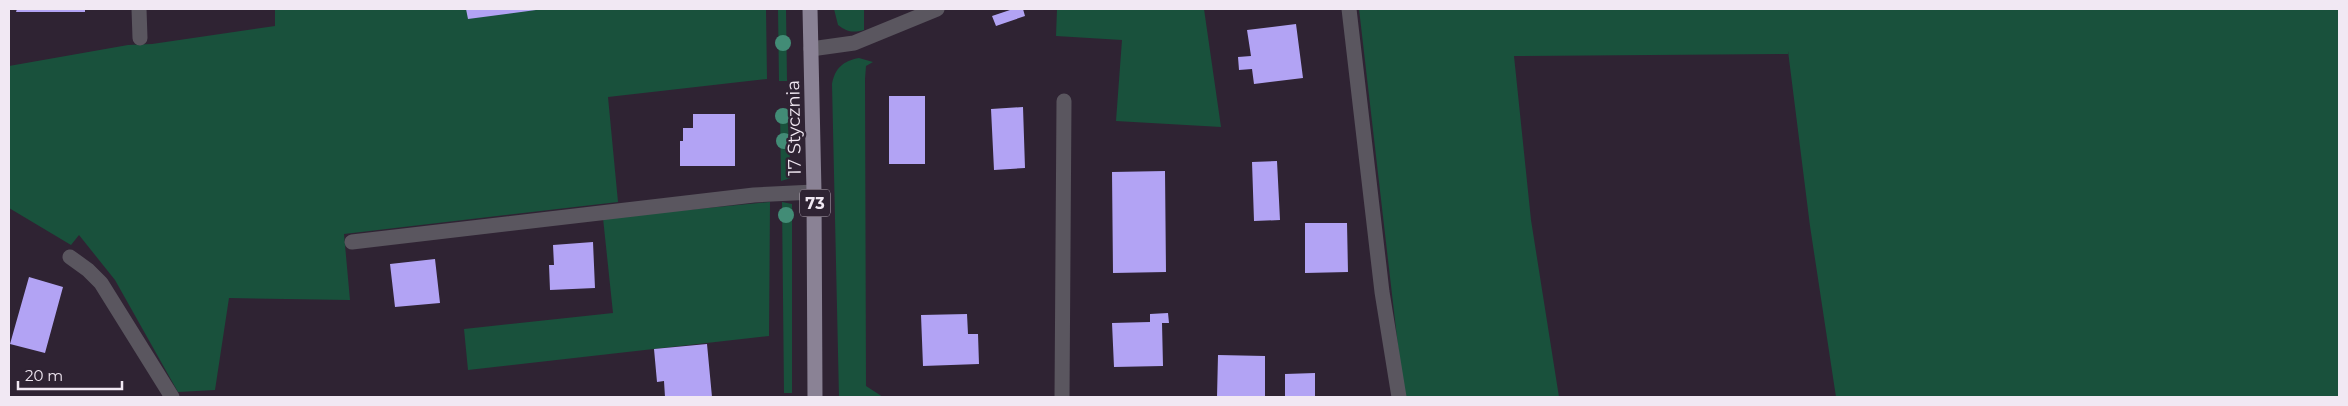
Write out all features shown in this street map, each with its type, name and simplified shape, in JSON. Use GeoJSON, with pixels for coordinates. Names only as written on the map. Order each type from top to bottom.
{"type":"FeatureCollection","features":[{"type":"Feature","properties":{"kind":"main road","name":"17 Stycznia"},"geometry":{"type":"LineString","coordinates":[[810,9],[814,192],[815,397]]}},
{"type":"Feature","properties":{"kind":"lane"},"geometry":{"type":"LineString","coordinates":[[139,9],[140,38]]}},
{"type":"Feature","properties":{"kind":"lane"},"geometry":{"type":"LineString","coordinates":[[811,49],[854,43],[938,9]]}},
{"type":"Feature","properties":{"kind":"lane"},"geometry":{"type":"LineString","coordinates":[[1349,9],[1382,292],[1399,397]]}},
{"type":"Feature","properties":{"kind":"lane"},"geometry":{"type":"LineString","coordinates":[[1062,397],[1064,101]]}},
{"type":"Feature","properties":{"kind":"lane"},"geometry":{"type":"LineString","coordinates":[[352,242],[754,195],[814,192]]}},
{"type":"Feature","properties":{"kind":"lane"},"geometry":{"type":"LineString","coordinates":[[70,257],[88,270],[101,283],[172,397]]}},
{"type":"Feature","properties":{"kind":"green space"},"geometry":{"type":"Polygon","coordinates":[[[275,9],[766,9],[767,79],[608,97],[618,202],[344,234],[350,300],[229,298],[215,390],[178,392],[115,280],[79,235],[71,245],[9,208],[9,66],[128,45],[152,44],[275,26],[275,9]]]}},
{"type":"Feature","properties":{"kind":"green space"},"geometry":{"type":"Polygon","coordinates":[[[778,9],[786,9],[787,81],[779,81],[778,9]]]}},
{"type":"Feature","properties":{"kind":"green space"},"geometry":{"type":"Polygon","coordinates":[[[834,9],[864,9],[864,30],[850,31],[838,25],[834,9]]]}},
{"type":"Feature","properties":{"kind":"green space"},"geometry":{"type":"Polygon","coordinates":[[[1057,9],[1204,9],[1221,127],[1116,121],[1122,40],[1056,36],[1057,9]]]}},
{"type":"Feature","properties":{"kind":"green space"},"geometry":{"type":"Polygon","coordinates":[[[1359,9],[2339,9],[2339,397],[1836,397],[1810,226],[1788,51],[1788,54],[1514,56],[1531,220],[1559,397],[1406,397],[1401,372],[1359,9]]]}},
{"type":"Feature","properties":{"kind":"green space"},"geometry":{"type":"Polygon","coordinates":[[[859,58],[873,62],[866,66],[865,79],[866,386],[883,397],[839,397],[832,84],[835,74],[844,63],[859,58]]]}},
{"type":"Feature","properties":{"kind":"green space"},"geometry":{"type":"Polygon","coordinates":[[[780,109],[787,109],[791,178],[781,181],[780,109]]]}},
{"type":"Feature","properties":{"kind":"green space"},"geometry":{"type":"Polygon","coordinates":[[[770,202],[769,336],[468,370],[464,329],[613,313],[603,218],[770,202]]]}},
{"type":"Feature","properties":{"kind":"green space"},"geometry":{"type":"Polygon","coordinates":[[[782,202],[792,204],[792,393],[784,393],[782,202]]]}},
{"type":"Feature","properties":{"kind":"building"},"geometry":{"type":"Polygon","coordinates":[[[17,9],[85,9],[85,12],[16,12],[17,9]]]}},
{"type":"Feature","properties":{"kind":"building"},"geometry":{"type":"Polygon","coordinates":[[[466,9],[536,9],[536,10],[468,19],[466,9]]]}},
{"type":"Feature","properties":{"kind":"building"},"geometry":{"type":"Polygon","coordinates":[[[1013,9],[1023,9],[1025,16],[996,26],[992,16],[1013,9]]]}},
{"type":"Feature","properties":{"kind":"building"},"geometry":{"type":"Polygon","coordinates":[[[1296,24],[1303,78],[1254,84],[1252,69],[1239,70],[1238,57],[1251,56],[1247,30],[1296,24]]]}},
{"type":"Feature","properties":{"kind":"building"},"geometry":{"type":"Polygon","coordinates":[[[889,96],[925,96],[925,164],[889,164],[889,96]]]}},
{"type":"Feature","properties":{"kind":"building"},"geometry":{"type":"Polygon","coordinates":[[[1023,107],[1025,168],[994,170],[991,109],[1023,107]]]}},
{"type":"Feature","properties":{"kind":"building"},"geometry":{"type":"Polygon","coordinates":[[[693,114],[735,114],[735,166],[680,166],[680,141],[683,141],[683,128],[693,128],[693,114]]]}},
{"type":"Feature","properties":{"kind":"building"},"geometry":{"type":"Polygon","coordinates":[[[1277,161],[1280,220],[1254,221],[1252,162],[1277,161]]]}},
{"type":"Feature","properties":{"kind":"building"},"geometry":{"type":"Polygon","coordinates":[[[1165,171],[1166,272],[1113,273],[1112,172],[1165,171]]]}},
{"type":"Feature","properties":{"kind":"building"},"geometry":{"type":"Polygon","coordinates":[[[1305,223],[1347,223],[1348,272],[1305,273],[1305,223]]]}},
{"type":"Feature","properties":{"kind":"building"},"geometry":{"type":"Polygon","coordinates":[[[593,242],[595,288],[550,290],[549,265],[554,265],[553,245],[593,242]]]}},
{"type":"Feature","properties":{"kind":"building"},"geometry":{"type":"Polygon","coordinates":[[[435,259],[440,303],[395,307],[390,264],[435,259]]]}},
{"type":"Feature","properties":{"kind":"building"},"geometry":{"type":"Polygon","coordinates":[[[29,277],[63,287],[45,353],[10,344],[29,277]]]}},
{"type":"Feature","properties":{"kind":"building"},"geometry":{"type":"Polygon","coordinates":[[[1168,313],[1169,323],[1162,323],[1163,366],[1114,367],[1112,323],[1150,322],[1150,314],[1168,313]]]}},
{"type":"Feature","properties":{"kind":"building"},"geometry":{"type":"Polygon","coordinates":[[[967,314],[968,334],[978,334],[979,364],[923,366],[921,315],[967,314]]]}},
{"type":"Feature","properties":{"kind":"building"},"geometry":{"type":"Polygon","coordinates":[[[707,344],[712,397],[665,397],[664,381],[657,382],[654,349],[707,344]]]}},
{"type":"Feature","properties":{"kind":"building"},"geometry":{"type":"Polygon","coordinates":[[[1218,355],[1265,356],[1265,397],[1217,397],[1218,355]]]}},
{"type":"Feature","properties":{"kind":"building"},"geometry":{"type":"Polygon","coordinates":[[[1315,373],[1315,397],[1285,397],[1285,374],[1315,373]]]}}]}
